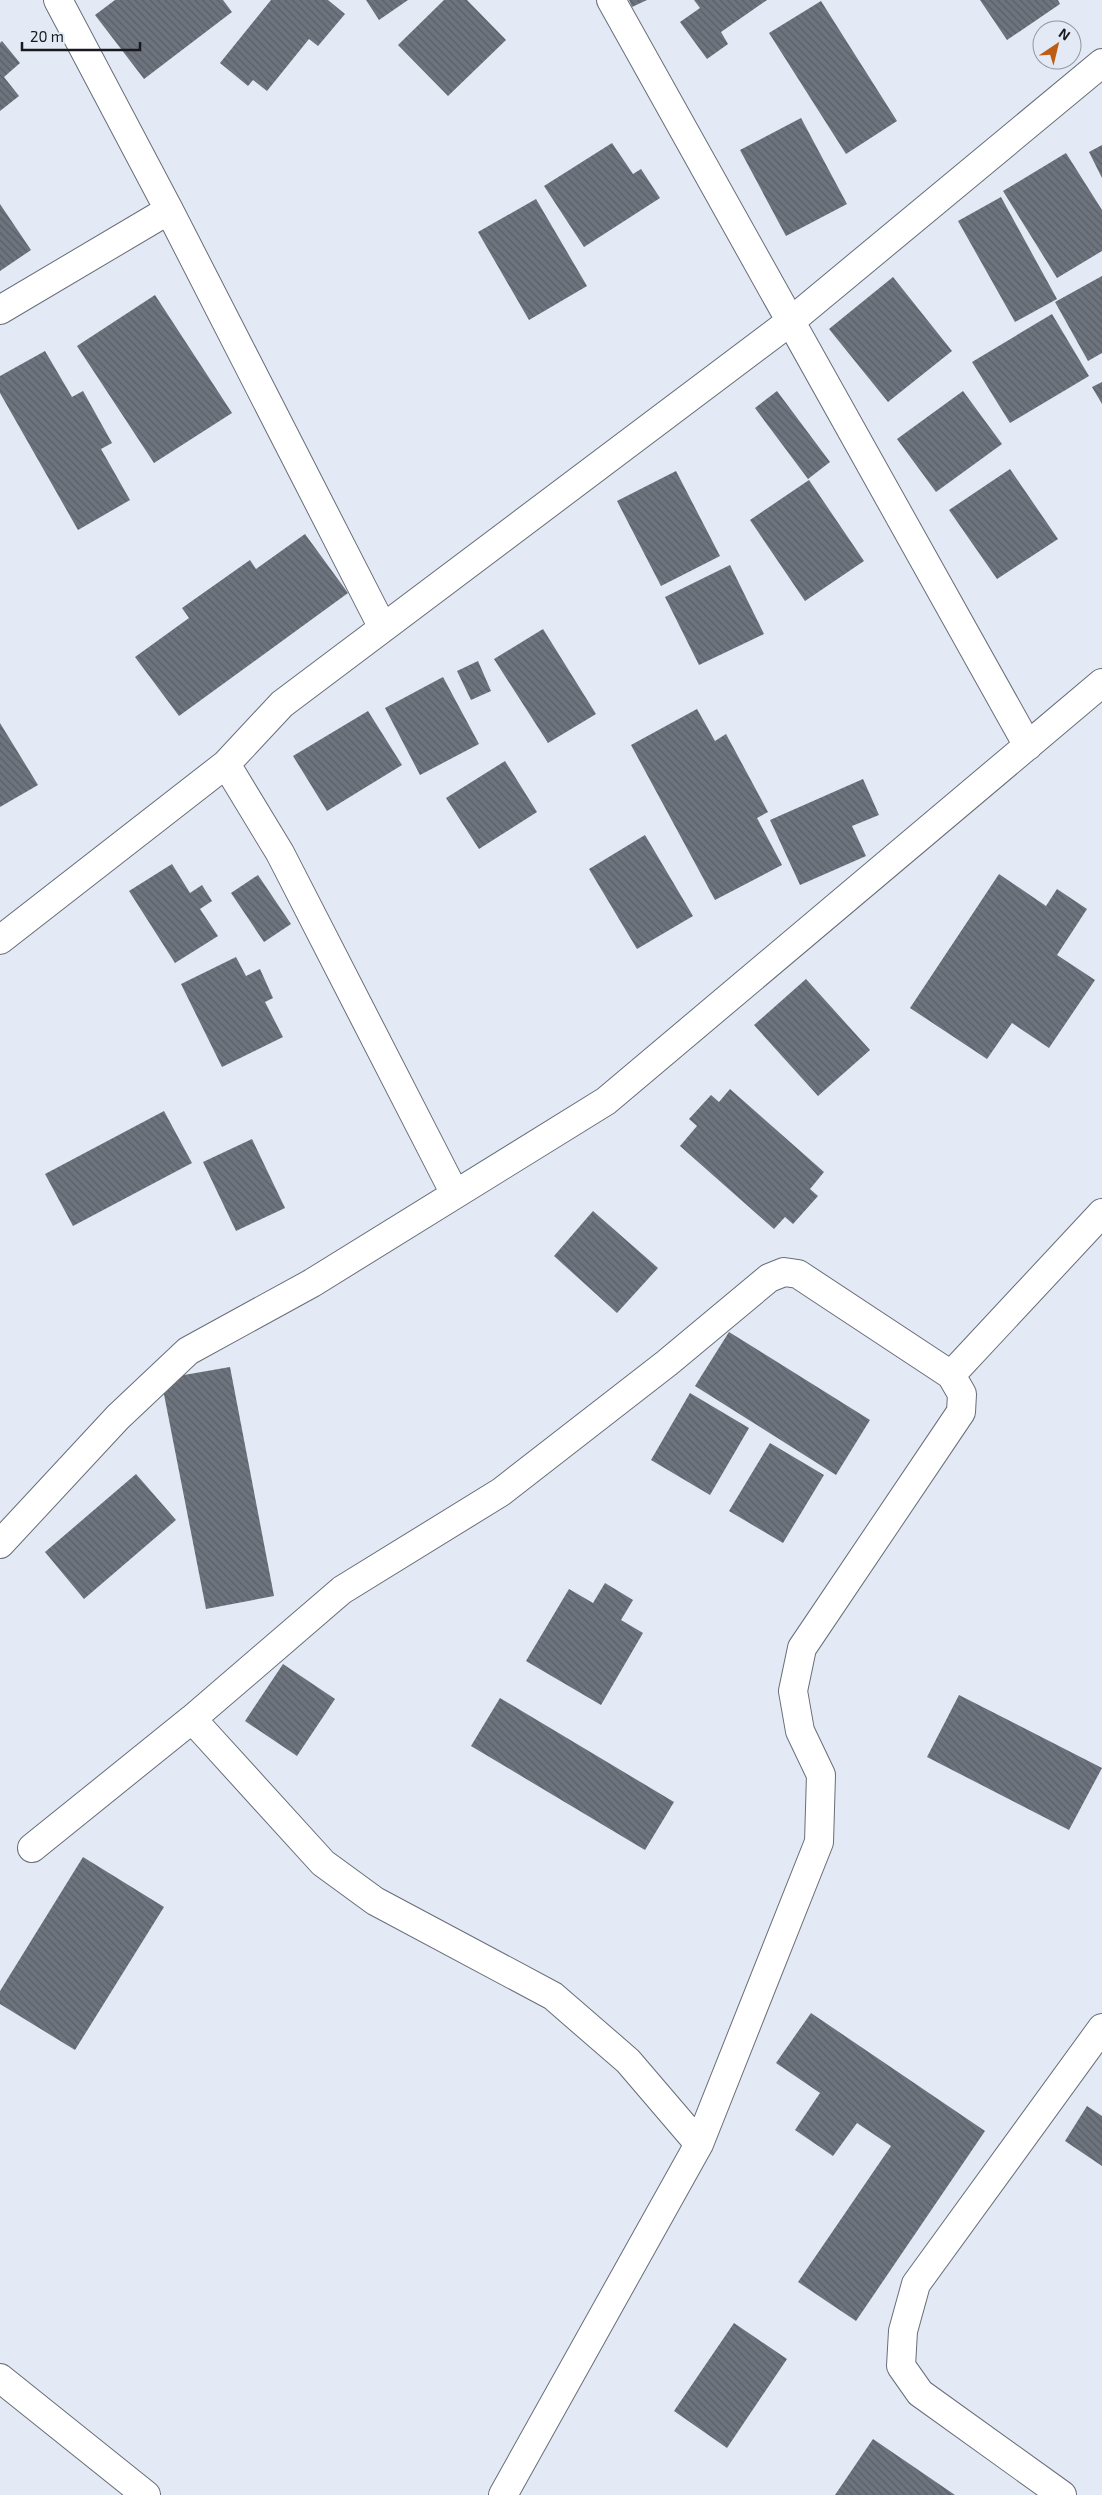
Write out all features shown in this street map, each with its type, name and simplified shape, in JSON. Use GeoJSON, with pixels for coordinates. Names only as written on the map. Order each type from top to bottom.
{"type":"FeatureCollection","features":[{"type":"Feature","properties":{"kind":"street"},"geometry":{"type":"LineString","coordinates":[[58,0],[169,210],[383,628]]}},
{"type":"Feature","properties":{"kind":"street"},"geometry":{"type":"LineString","coordinates":[[611,0],[1028,746]]}},
{"type":"Feature","properties":{"kind":"street"},"geometry":{"type":"LineString","coordinates":[[0,940],[226,764],[282,704],[791,321],[1102,63]]}},
{"type":"Feature","properties":{"kind":"street"},"geometry":{"type":"LineString","coordinates":[[0,310],[169,210]]}},
{"type":"Feature","properties":{"kind":"street"},"geometry":{"type":"LineString","coordinates":[[0,1544],[118,1417],[188,1350],[312,1283],[606,1101],[1102,683]]}},
{"type":"Feature","properties":{"kind":"street"},"geometry":{"type":"LineString","coordinates":[[226,764],[280,853],[455,1194]]}},
{"type":"Feature","properties":{"kind":"street"},"geometry":{"type":"LineString","coordinates":[[951,1375],[1102,1213]]}},
{"type":"Feature","properties":{"kind":"street"},"geometry":{"type":"LineString","coordinates":[[32,1848],[192,1719],[342,1590],[501,1492],[667,1363],[770,1278],[784,1272],[798,1274],[951,1375],[962,1394],[961,1412],[802,1648],[792,1691],[800,1731],[821,1775],[819,1842],[699,2144],[503,2495]]}},
{"type":"Feature","properties":{"kind":"street"},"geometry":{"type":"LineString","coordinates":[[192,1719],[323,1863],[375,1902],[554,1996],[628,2061],[699,2144]]}},
{"type":"Feature","properties":{"kind":"street"},"geometry":{"type":"LineString","coordinates":[[1062,2495],[920,2393],[901,2366],[903,2331],[916,2284],[1102,2028]]}},
{"type":"Feature","properties":{"kind":"street"},"geometry":{"type":"LineString","coordinates":[[0,2378],[146,2495]]}},
{"type":"Feature","properties":{"kind":"building"},"geometry":{"type":"Polygon","coordinates":[[[115,0],[223,0],[232,12],[144,79],[95,15],[115,0]]]}},
{"type":"Feature","properties":{"kind":"building"},"geometry":{"type":"Polygon","coordinates":[[[271,0],[328,0],[345,14],[318,46],[309,39],[267,91],[253,80],[248,86],[220,63],[271,0]]]}},
{"type":"Feature","properties":{"kind":"building"},"geometry":{"type":"Polygon","coordinates":[[[366,0],[408,0],[379,20],[366,0]]]}},
{"type":"Feature","properties":{"kind":"building"},"geometry":{"type":"Polygon","coordinates":[[[444,0],[467,0],[506,40],[448,96],[398,45],[444,0]]]}},
{"type":"Feature","properties":{"kind":"building"},"geometry":{"type":"Polygon","coordinates":[[[629,0],[647,0],[632,7],[629,0]]]}},
{"type":"Feature","properties":{"kind":"building"},"geometry":{"type":"Polygon","coordinates":[[[694,0],[767,0],[721,32],[728,44],[707,59],[680,22],[700,8],[694,0]]]}},
{"type":"Feature","properties":{"kind":"building"},"geometry":{"type":"Polygon","coordinates":[[[980,0],[1058,0],[1060,4],[1036,20],[1032,20],[1032,23],[1007,40],[980,0]]]}},
{"type":"Feature","properties":{"kind":"building"},"geometry":{"type":"Polygon","coordinates":[[[821,1],[897,121],[846,154],[769,33],[821,1]]]}},
{"type":"Feature","properties":{"kind":"building"},"geometry":{"type":"Polygon","coordinates":[[[2,41],[20,63],[4,77],[19,96],[0,111],[0,43],[2,41]]]}},
{"type":"Feature","properties":{"kind":"building"},"geometry":{"type":"Polygon","coordinates":[[[801,118],[847,204],[786,236],[740,150],[801,118]]]}},
{"type":"Feature","properties":{"kind":"building"},"geometry":{"type":"Polygon","coordinates":[[[612,143],[633,174],[641,169],[660,198],[584,247],[544,186],[612,143]]]}},
{"type":"Feature","properties":{"kind":"building"},"geometry":{"type":"Polygon","coordinates":[[[1102,145],[1102,178],[1089,152],[1102,145]]]}},
{"type":"Feature","properties":{"kind":"building"},"geometry":{"type":"Polygon","coordinates":[[[1066,153],[1102,210],[1102,251],[1057,278],[1003,191],[1066,153]]]}},
{"type":"Feature","properties":{"kind":"building"},"geometry":{"type":"Polygon","coordinates":[[[1001,197],[1057,299],[1015,322],[958,221],[1001,197]]]}},
{"type":"Feature","properties":{"kind":"building"},"geometry":{"type":"Polygon","coordinates":[[[536,199],[587,286],[529,320],[478,232],[536,199]]]}},
{"type":"Feature","properties":{"kind":"building"},"geometry":{"type":"Polygon","coordinates":[[[0,204],[31,250],[0,271],[0,204]]]}},
{"type":"Feature","properties":{"kind":"building"},"geometry":{"type":"Polygon","coordinates":[[[1102,276],[1102,353],[1088,361],[1055,302],[1102,276]]]}},
{"type":"Feature","properties":{"kind":"building"},"geometry":{"type":"Polygon","coordinates":[[[893,277],[952,351],[888,402],[829,329],[893,277]]]}},
{"type":"Feature","properties":{"kind":"building"},"geometry":{"type":"Polygon","coordinates":[[[155,295],[232,413],[154,463],[77,346],[155,295]]]}},
{"type":"Feature","properties":{"kind":"building"},"geometry":{"type":"Polygon","coordinates":[[[1052,314],[1089,376],[1010,423],[972,362],[1052,314]]]}},
{"type":"Feature","properties":{"kind":"building"},"geometry":{"type":"Polygon","coordinates":[[[45,351],[72,397],[83,391],[112,443],[101,449],[130,500],[78,530],[0,393],[0,376],[45,351]]]}},
{"type":"Feature","properties":{"kind":"building"},"geometry":{"type":"Polygon","coordinates":[[[1102,382],[1102,404],[1092,387],[1102,382]]]}},
{"type":"Feature","properties":{"kind":"building"},"geometry":{"type":"Polygon","coordinates":[[[777,391],[830,462],[808,479],[755,408],[777,391]]]}},
{"type":"Feature","properties":{"kind":"building"},"geometry":{"type":"Polygon","coordinates":[[[963,391],[1002,444],[936,492],[897,439],[963,391]]]}},
{"type":"Feature","properties":{"kind":"building"},"geometry":{"type":"Polygon","coordinates":[[[1010,469],[1058,539],[997,579],[949,510],[1010,469]]]}},
{"type":"Feature","properties":{"kind":"building"},"geometry":{"type":"Polygon","coordinates":[[[676,471],[720,556],[661,586],[617,501],[676,471]]]}},
{"type":"Feature","properties":{"kind":"building"},"geometry":{"type":"Polygon","coordinates":[[[809,480],[864,561],[805,601],[750,520],[809,480]]]}},
{"type":"Feature","properties":{"kind":"building"},"geometry":{"type":"Polygon","coordinates":[[[305,534],[348,593],[179,716],[135,657],[189,618],[182,608],[250,560],[256,569],[305,534]]]}},
{"type":"Feature","properties":{"kind":"building"},"geometry":{"type":"Polygon","coordinates":[[[730,565],[764,634],[699,665],[665,597],[730,565]]]}},
{"type":"Feature","properties":{"kind":"building"},"geometry":{"type":"Polygon","coordinates":[[[543,629],[596,714],[548,743],[494,659],[543,629]]]}},
{"type":"Feature","properties":{"kind":"building"},"geometry":{"type":"Polygon","coordinates":[[[478,661],[491,691],[471,700],[457,671],[478,661]]]}},
{"type":"Feature","properties":{"kind":"building"},"geometry":{"type":"Polygon","coordinates":[[[443,677],[479,744],[420,775],[385,708],[443,677]]]}},
{"type":"Feature","properties":{"kind":"building"},"geometry":{"type":"Polygon","coordinates":[[[697,709],[715,741],[726,734],[768,812],[757,818],[782,865],[715,900],[631,745],[697,709]]]}},
{"type":"Feature","properties":{"kind":"building"},"geometry":{"type":"Polygon","coordinates":[[[368,711],[402,765],[327,811],[293,756],[368,711]]]}},
{"type":"Feature","properties":{"kind":"building"},"geometry":{"type":"Polygon","coordinates":[[[0,723],[38,785],[0,807],[0,723]]]}},
{"type":"Feature","properties":{"kind":"building"},"geometry":{"type":"Polygon","coordinates":[[[505,761],[537,812],[479,849],[446,798],[505,761]]]}},
{"type":"Feature","properties":{"kind":"building"},"geometry":{"type":"Polygon","coordinates":[[[863,779],[879,815],[852,826],[866,856],[800,885],[770,820],[863,779]]]}},
{"type":"Feature","properties":{"kind":"building"},"geometry":{"type":"Polygon","coordinates":[[[645,835],[693,916],[637,949],[589,869],[645,835]]]}},
{"type":"Feature","properties":{"kind":"building"},"geometry":{"type":"Polygon","coordinates":[[[172,864],[190,893],[202,885],[212,901],[200,909],[218,936],[175,963],[129,891],[172,864]]]}},
{"type":"Feature","properties":{"kind":"building"},"geometry":{"type":"Polygon","coordinates":[[[999,874],[1046,906],[1057,889],[1087,909],[1057,955],[1095,980],[1049,1048],[1012,1023],[987,1059],[910,1008],[999,874]]]}},
{"type":"Feature","properties":{"kind":"building"},"geometry":{"type":"Polygon","coordinates":[[[258,875],[291,924],[264,942],[231,893],[258,875]]]}},
{"type":"Feature","properties":{"kind":"building"},"geometry":{"type":"Polygon","coordinates":[[[236,957],[246,976],[260,969],[273,998],[265,1002],[283,1037],[222,1067],[181,984],[236,957]]]}},
{"type":"Feature","properties":{"kind":"building"},"geometry":{"type":"Polygon","coordinates":[[[806,979],[870,1050],[818,1096],[754,1025],[806,979]]]}},
{"type":"Feature","properties":{"kind":"building"},"geometry":{"type":"Polygon","coordinates":[[[730,1089],[824,1172],[810,1189],[818,1196],[793,1224],[785,1217],[774,1229],[680,1146],[697,1126],[689,1119],[711,1095],[719,1102],[730,1089]]]}},
{"type":"Feature","properties":{"kind":"building"},"geometry":{"type":"Polygon","coordinates":[[[164,1111],[192,1163],[73,1226],[45,1174],[164,1111]]]}},
{"type":"Feature","properties":{"kind":"building"},"geometry":{"type":"Polygon","coordinates":[[[252,1139],[285,1208],[236,1231],[203,1162],[252,1139]]]}},
{"type":"Feature","properties":{"kind":"building"},"geometry":{"type":"Polygon","coordinates":[[[593,1211],[658,1268],[617,1313],[554,1256],[593,1211]]]}},
{"type":"Feature","properties":{"kind":"building"},"geometry":{"type":"Polygon","coordinates":[[[729,1332],[870,1420],[836,1475],[695,1386],[729,1332]]]}},
{"type":"Feature","properties":{"kind":"building"},"geometry":{"type":"Polygon","coordinates":[[[230,1367],[274,1596],[206,1609],[161,1379],[230,1367]]]}},
{"type":"Feature","properties":{"kind":"building"},"geometry":{"type":"Polygon","coordinates":[[[690,1393],[749,1428],[710,1495],[651,1460],[690,1393]]]}},
{"type":"Feature","properties":{"kind":"building"},"geometry":{"type":"Polygon","coordinates":[[[770,1443],[824,1475],[783,1543],[729,1511],[770,1443]]]}},
{"type":"Feature","properties":{"kind":"building"},"geometry":{"type":"Polygon","coordinates":[[[136,1474],[176,1520],[84,1599],[45,1552],[136,1474]]]}},
{"type":"Feature","properties":{"kind":"building"},"geometry":{"type":"Polygon","coordinates":[[[605,1583],[633,1600],[621,1620],[643,1633],[601,1705],[526,1661],[569,1589],[593,1603],[605,1583]]]}},
{"type":"Feature","properties":{"kind":"building"},"geometry":{"type":"Polygon","coordinates":[[[283,1664],[335,1699],[297,1756],[245,1721],[283,1664]]]}},
{"type":"Feature","properties":{"kind":"building"},"geometry":{"type":"Polygon","coordinates":[[[959,1695],[1102,1768],[1069,1830],[927,1757],[959,1695]]]}},
{"type":"Feature","properties":{"kind":"building"},"geometry":{"type":"Polygon","coordinates":[[[500,1698],[674,1802],[645,1850],[471,1746],[500,1698]]]}},
{"type":"Feature","properties":{"kind":"building"},"geometry":{"type":"Polygon","coordinates":[[[83,1857],[164,1907],[75,2050],[0,2004],[0,1991],[83,1857]]]}},
{"type":"Feature","properties":{"kind":"building"},"geometry":{"type":"Polygon","coordinates":[[[811,2013],[985,2131],[856,2321],[798,2282],[891,2146],[857,2123],[833,2156],[795,2130],[820,2093],[776,2063],[811,2013]]]}},
{"type":"Feature","properties":{"kind":"building"},"geometry":{"type":"Polygon","coordinates":[[[1087,2106],[1102,2116],[1102,2166],[1065,2141],[1087,2106]]]}},
{"type":"Feature","properties":{"kind":"building"},"geometry":{"type":"Polygon","coordinates":[[[734,2323],[787,2359],[727,2448],[674,2411],[734,2323]]]}},
{"type":"Feature","properties":{"kind":"building"},"geometry":{"type":"Polygon","coordinates":[[[873,2439],[955,2495],[835,2495],[873,2439]]]}}]}
